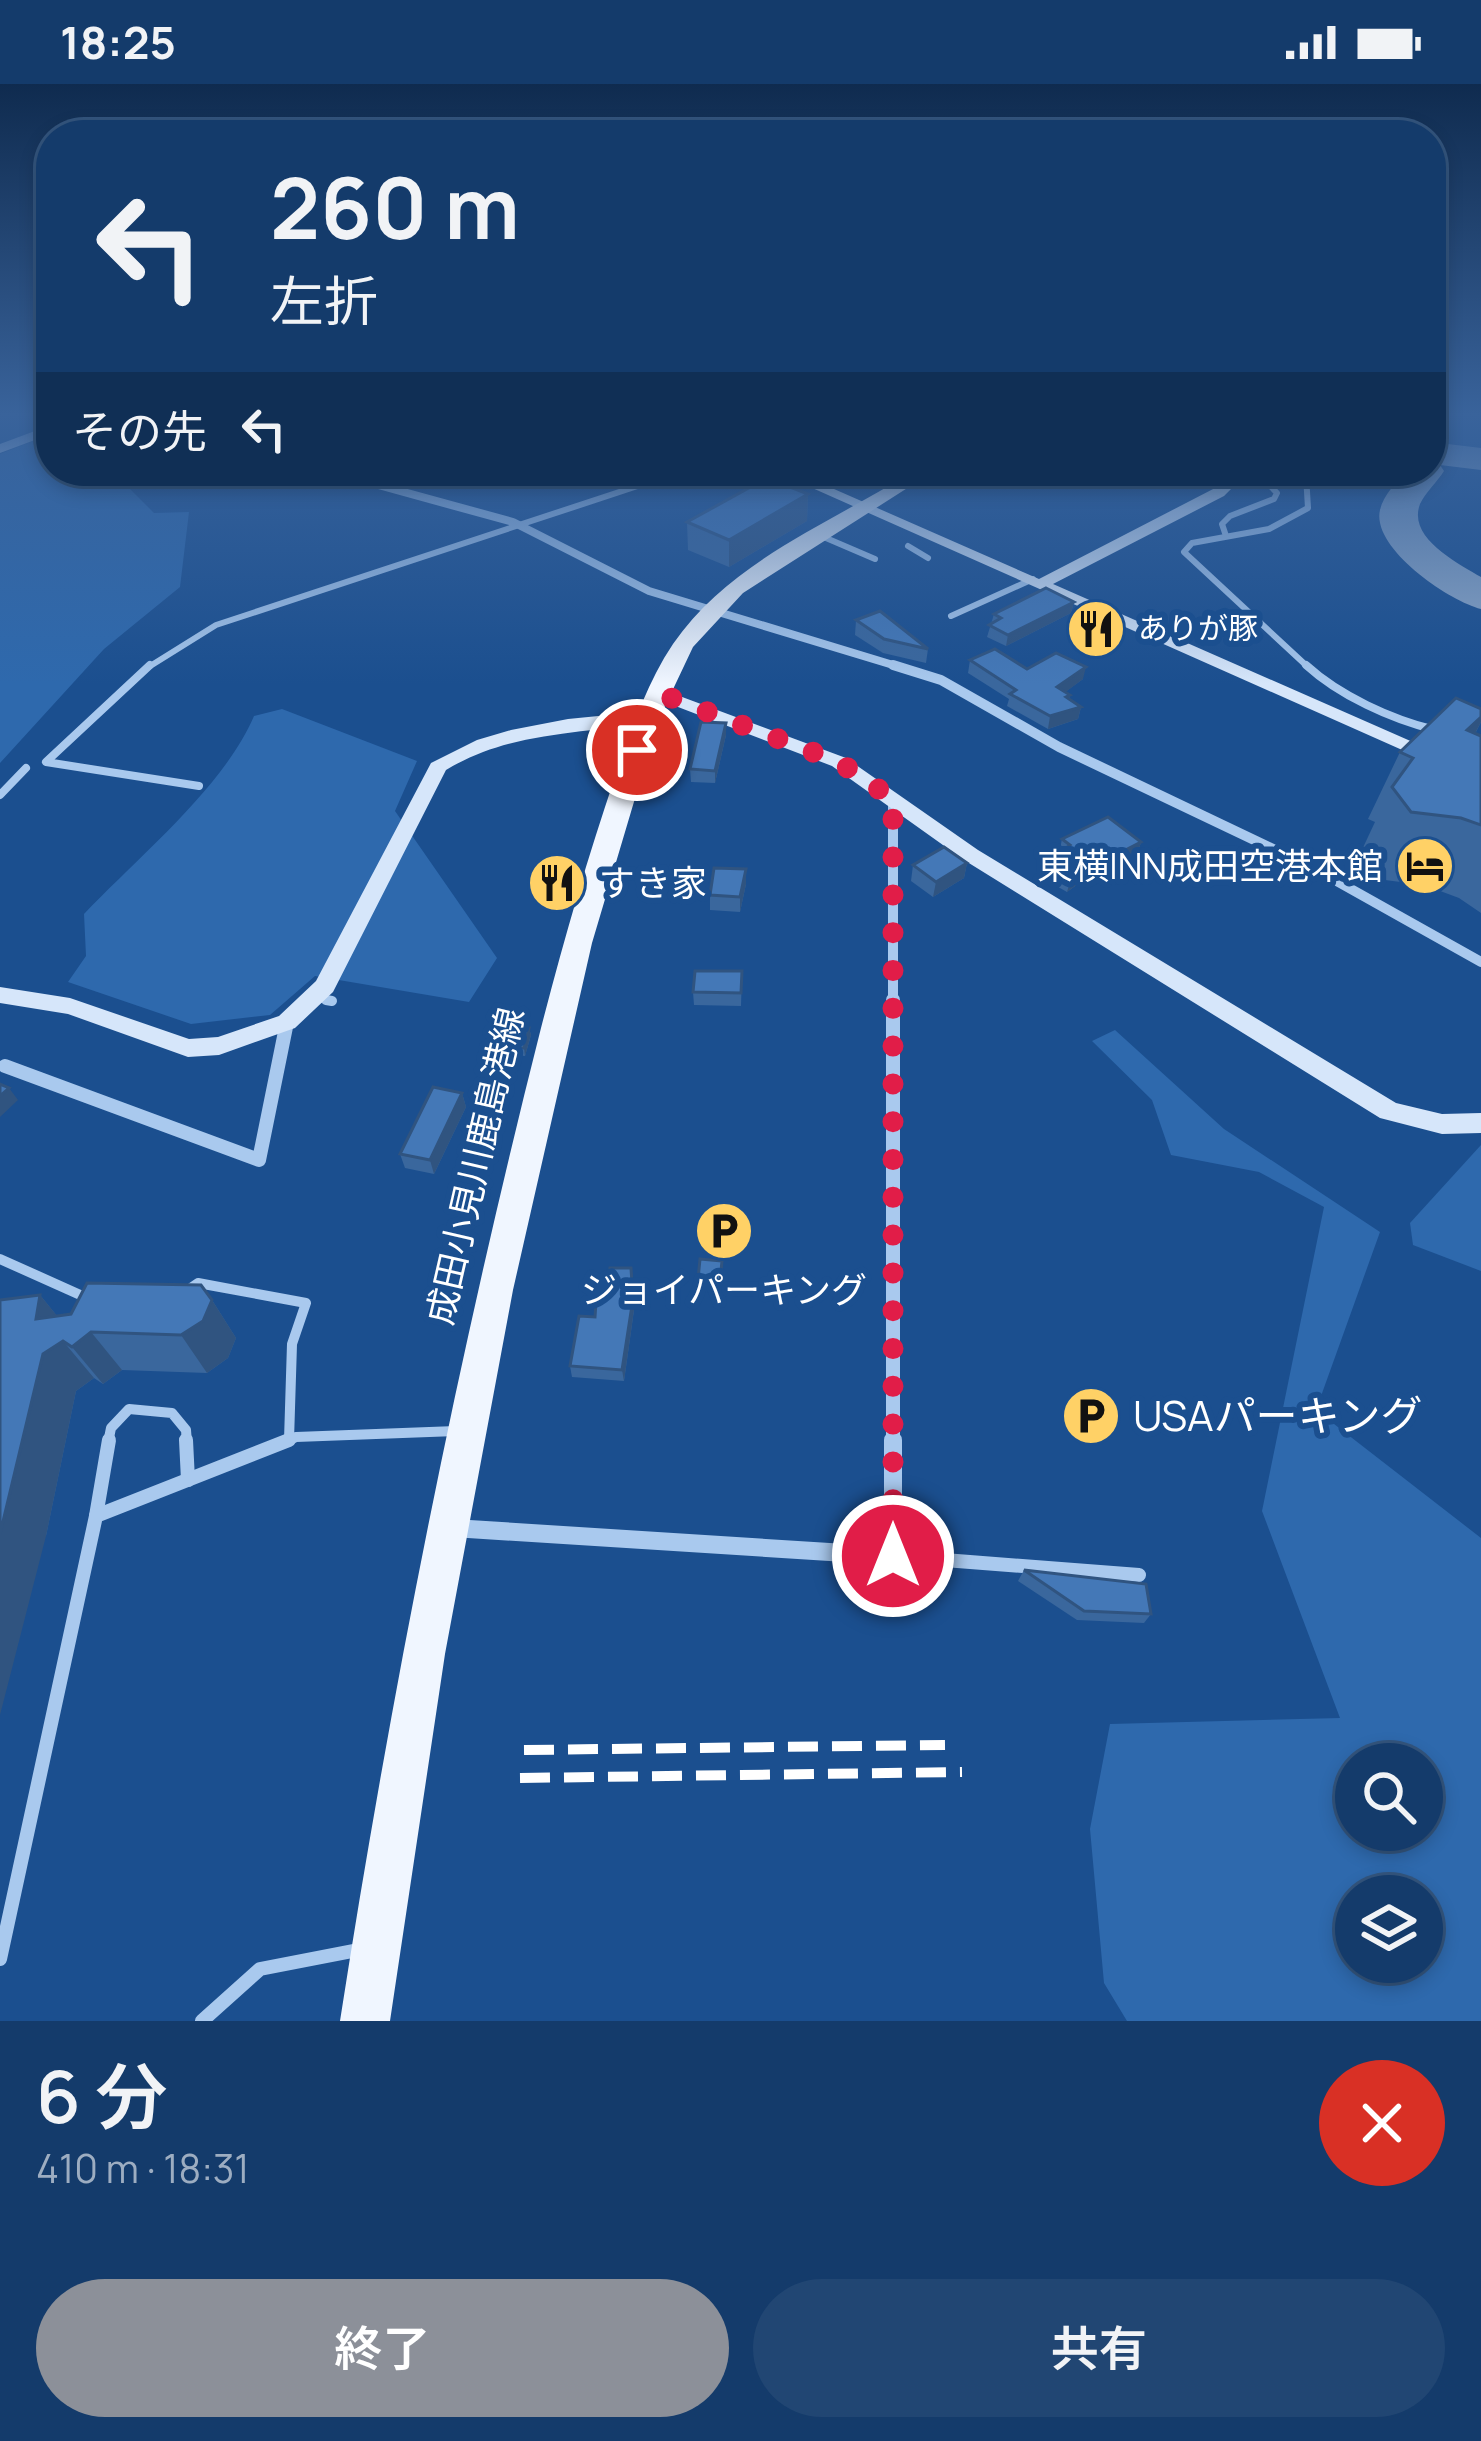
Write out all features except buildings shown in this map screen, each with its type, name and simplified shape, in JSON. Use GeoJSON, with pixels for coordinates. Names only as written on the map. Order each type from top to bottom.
{"type":"FeatureCollection","features":[{"type":"Feature","properties":{"kind":"main road","name":"成田小見川鹿島港線"},"geometry":{"type":"LineString","coordinates":[[364,2021],[464,1431],[581,925],[653,705],[685,643],[711,610],[762,566],[870,503]]}},
{"type":"Feature","properties":{"kind":"street"},"geometry":{"type":"LineString","coordinates":[[442,503],[515,524],[623,580],[941,680],[1059,747],[1317,870],[1481,962]]}},
{"type":"Feature","properties":{"kind":"street"},"geometry":{"type":"LineString","coordinates":[[860,503],[1481,779]]}},
{"type":"Feature","properties":{"kind":"street"},"geometry":{"type":"LineString","coordinates":[[1038,581],[1183,503]]}},
{"type":"Feature","properties":{"kind":"street"},"geometry":{"type":"LineString","coordinates":[[0,995],[70,1006],[188,1048],[255,1036],[287,1022],[324,999],[325,986],[438,767],[453,756],[496,740],[653,705],[839,762],[971,855],[1389,1111],[1442,1124],[1481,1123]]}},
{"type":"Feature","properties":{"kind":"street"},"geometry":{"type":"LineString","coordinates":[[445,1528],[893,1556],[893,799]]}},
{"type":"Feature","properties":{"kind":"street"},"geometry":{"type":"LineString","coordinates":[[5,1066],[259,1160],[287,1022]]}},
{"type":"Feature","properties":{"kind":"lane"},"geometry":{"type":"LineString","coordinates":[[200,786],[46,762],[159,657],[216,625],[580,503]]}},
{"type":"Feature","properties":{"kind":"lane"},"geometry":{"type":"LineString","coordinates":[[1226,536],[1222,524],[1230,516],[1263,503]]}},
{"type":"Feature","properties":{"kind":"lane"},"geometry":{"type":"LineString","coordinates":[[1308,503],[1297,518],[1192,543],[1184,552],[1325,683],[1411,724],[1453,732]]}},
{"type":"Feature","properties":{"kind":"lane"},"geometry":{"type":"LineString","coordinates":[[814,533],[874,559]]}},
{"type":"Feature","properties":{"kind":"lane"},"geometry":{"type":"LineString","coordinates":[[908,546],[928,558]]}},
{"type":"Feature","properties":{"kind":"lane"},"geometry":{"type":"LineString","coordinates":[[951,616],[1038,581]]}},
{"type":"Feature","properties":{"kind":"lane"},"geometry":{"type":"LineString","coordinates":[[0,795],[26,768]]}},
{"type":"Feature","properties":{"kind":"lane"},"geometry":{"type":"LineString","coordinates":[[0,1259],[100,1304]]}},
{"type":"Feature","properties":{"kind":"lane"},"geometry":{"type":"LineString","coordinates":[[181,1295],[198,1283],[306,1304],[292,1344],[289,1440]]}},
{"type":"Feature","properties":{"kind":"lane"},"geometry":{"type":"LineString","coordinates":[[0,1959],[111,1428],[129,1409],[172,1413],[186,1430],[188,1480]]}},
{"type":"Feature","properties":{"kind":"lane"},"geometry":{"type":"LineString","coordinates":[[96,1516],[289,1440],[464,1431]]}},
{"type":"Feature","properties":{"kind":"lane"},"geometry":{"type":"LineString","coordinates":[[893,1556],[1138,1575]]}},
{"type":"Feature","properties":{"kind":"lane"},"geometry":{"type":"LineString","coordinates":[[202,2021],[260,1969],[375,1947]]}},
{"type":"Feature","properties":{"kind":"shaded area"},"geometry":{"type":"Polygon","coordinates":[[[0,503],[144,503],[154,513],[189,512],[180,587],[104,649],[0,763],[0,503]]]}},
{"type":"Feature","properties":{"kind":"shaded area"},"geometry":{"type":"Polygon","coordinates":[[[282,709],[417,761],[395,811],[497,958],[469,1002],[315,976],[270,1015],[191,1024],[68,982],[86,956],[84,914],[201,795],[254,716],[282,709]]]}},
{"type":"Feature","properties":{"kind":"shaded area"},"geometry":{"type":"Polygon","coordinates":[[[1115,1030],[1224,1129],[1380,1232],[1316,1410],[1481,1538],[1481,2021],[1127,2021],[1104,1983],[1090,1829],[1110,1724],[1340,1718],[1262,1511],[1324,1207],[1259,1172],[1171,1155],[1152,1100],[1092,1041],[1115,1030]]]}},
{"type":"Feature","properties":{"kind":"shaded area"},"geometry":{"type":"Polygon","coordinates":[[[1481,1145],[1481,1271],[1413,1245],[1410,1223],[1481,1145]]]}},
{"type":"Feature","properties":{"kind":"taxiway"},"geometry":{"type":"LineString","coordinates":[[1402,503],[1399,524],[1415,549],[1481,596]]}},
{"type":"Feature","properties":{"kind":"railway"},"geometry":{"type":"LineString","coordinates":[[524,1750],[945,1745]]}},
{"type":"Feature","properties":{"kind":"railway"},"geometry":{"type":"LineString","coordinates":[[520,1778],[962,1772]]}},
{"type":"Feature","properties":{"kind":"place","name":"ありが豚"},"geometry":{"type":"Point","coordinates":[1096,629]}},
{"type":"Feature","properties":{"kind":"place","name":"東横INN成田空港本館"},"geometry":{"type":"Point","coordinates":[1425,866]}},
{"type":"Feature","properties":{"kind":"place","name":"すき家"},"geometry":{"type":"Point","coordinates":[557,883]}},
{"type":"Feature","properties":{"kind":"place","name":"ジョイパーキング"},"geometry":{"type":"Point","coordinates":[724,1231]}},
{"type":"Feature","properties":{"kind":"place","name":"USAパーキング"},"geometry":{"type":"Point","coordinates":[1091,1416]}},
{"type":"Feature","properties":{"kind":"route"},"geometry":{"type":"LineString","coordinates":[[637,750],[658,693],[839,762],[893,799],[893,1556]]}}]}
